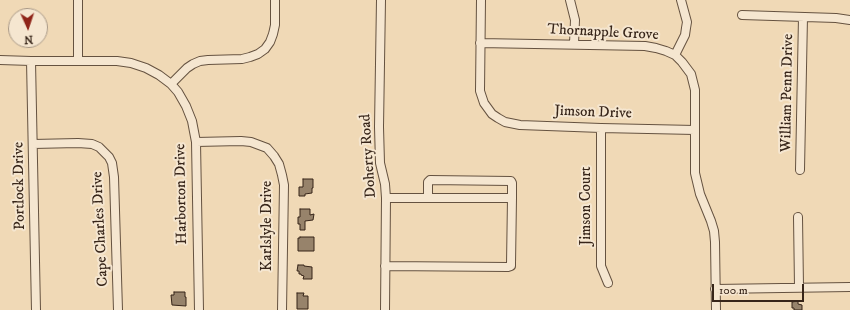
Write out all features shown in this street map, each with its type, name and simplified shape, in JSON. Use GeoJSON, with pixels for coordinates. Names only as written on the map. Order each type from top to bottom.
{"type":"FeatureCollection","features":[{"type":"Feature","properties":{"kind":"street"},"geometry":{"type":"LineString","coordinates":[[78,0],[78,61]]}},
{"type":"Feature","properties":{"kind":"street"},"geometry":{"type":"LineString","coordinates":[[171,84],[187,68],[200,61],[242,59],[258,54],[270,42],[273,34],[275,0]]}},
{"type":"Feature","properties":{"kind":"street","name":"Doherty Road"},"geometry":{"type":"LineString","coordinates":[[381,0],[378,128],[379,155],[385,184],[386,198],[385,310]]}},
{"type":"Feature","properties":{"kind":"street"},"geometry":{"type":"LineString","coordinates":[[480,43],[481,0]]}},
{"type":"Feature","properties":{"kind":"street"},"geometry":{"type":"LineString","coordinates":[[570,0],[575,20],[574,44]]}},
{"type":"Feature","properties":{"kind":"street"},"geometry":{"type":"LineString","coordinates":[[674,55],[685,35],[687,22],[681,0]]}},
{"type":"Feature","properties":{"kind":"street"},"geometry":{"type":"LineString","coordinates":[[742,15],[836,18],[850,20]]}},
{"type":"Feature","properties":{"kind":"street","name":"William Penn Drive"},"geometry":{"type":"LineString","coordinates":[[800,170],[803,17]]}},
{"type":"Feature","properties":{"kind":"street","name":"Thornapple Grove"},"geometry":{"type":"LineString","coordinates":[[480,43],[645,46],[666,51],[674,55],[687,68],[693,82],[696,98],[695,173],[700,194],[714,232],[716,310]]}},
{"type":"Feature","properties":{"kind":"street","name":"Jimson Drive"},"geometry":{"type":"LineString","coordinates":[[480,43],[480,90],[484,103],[492,114],[505,122],[520,125],[695,130]]}},
{"type":"Feature","properties":{"kind":"street","name":"Harborton Drive"},"geometry":{"type":"LineString","coordinates":[[0,60],[117,60],[146,68],[159,75],[171,84],[178,92],[192,121],[196,142],[199,310]]}},
{"type":"Feature","properties":{"kind":"street","name":"Portlock Drive"},"geometry":{"type":"LineString","coordinates":[[31,61],[36,310]]}},
{"type":"Feature","properties":{"kind":"street","name":"Jimson Court"},"geometry":{"type":"LineString","coordinates":[[602,128],[601,266],[608,283]]}},
{"type":"Feature","properties":{"kind":"street","name":"Karlslyle Drive"},"geometry":{"type":"LineString","coordinates":[[196,142],[251,142],[267,148],[279,164],[284,185],[282,310]]}},
{"type":"Feature","properties":{"kind":"street","name":"Cape Charles Drive"},"geometry":{"type":"LineString","coordinates":[[33,144],[92,144],[99,147],[109,157],[112,163],[114,177],[118,310]]}},
{"type":"Feature","properties":{"kind":"street"},"geometry":{"type":"LineString","coordinates":[[386,266],[511,266],[511,181],[430,180],[428,182],[428,198]]}},
{"type":"Feature","properties":{"kind":"street"},"geometry":{"type":"LineString","coordinates":[[386,198],[512,198]]}},
{"type":"Feature","properties":{"kind":"street"},"geometry":{"type":"LineString","coordinates":[[798,217],[799,287]]}},
{"type":"Feature","properties":{"kind":"street"},"geometry":{"type":"LineString","coordinates":[[715,289],[850,287]]}},
{"type":"Feature","properties":{"kind":"building"},"geometry":{"type":"Polygon","coordinates":[[[303,179],[313,179],[312,193],[305,194],[305,196],[299,196],[299,187],[303,187],[303,179]]]}},
{"type":"Feature","properties":{"kind":"building"},"geometry":{"type":"Polygon","coordinates":[[[300,209],[310,209],[310,215],[314,214],[313,220],[305,221],[305,230],[300,230],[300,224],[298,224],[300,209]]]}},
{"type":"Feature","properties":{"kind":"building"},"geometry":{"type":"Polygon","coordinates":[[[314,237],[314,251],[298,251],[298,238],[314,237]]]}},
{"type":"Feature","properties":{"kind":"building"},"geometry":{"type":"Polygon","coordinates":[[[298,265],[312,267],[312,279],[303,279],[304,276],[299,274],[299,271],[297,271],[298,265]]]}},
{"type":"Feature","properties":{"kind":"building"},"geometry":{"type":"Polygon","coordinates":[[[174,292],[185,292],[186,306],[172,305],[171,295],[174,295],[174,292]]]}},
{"type":"Feature","properties":{"kind":"building"},"geometry":{"type":"Polygon","coordinates":[[[297,293],[304,293],[303,296],[308,296],[308,309],[297,309],[297,293]]]}},
{"type":"Feature","properties":{"kind":"building"},"geometry":{"type":"Polygon","coordinates":[[[798,301],[798,304],[802,305],[802,310],[794,310],[794,308],[792,308],[792,302],[798,301]]]}}]}
